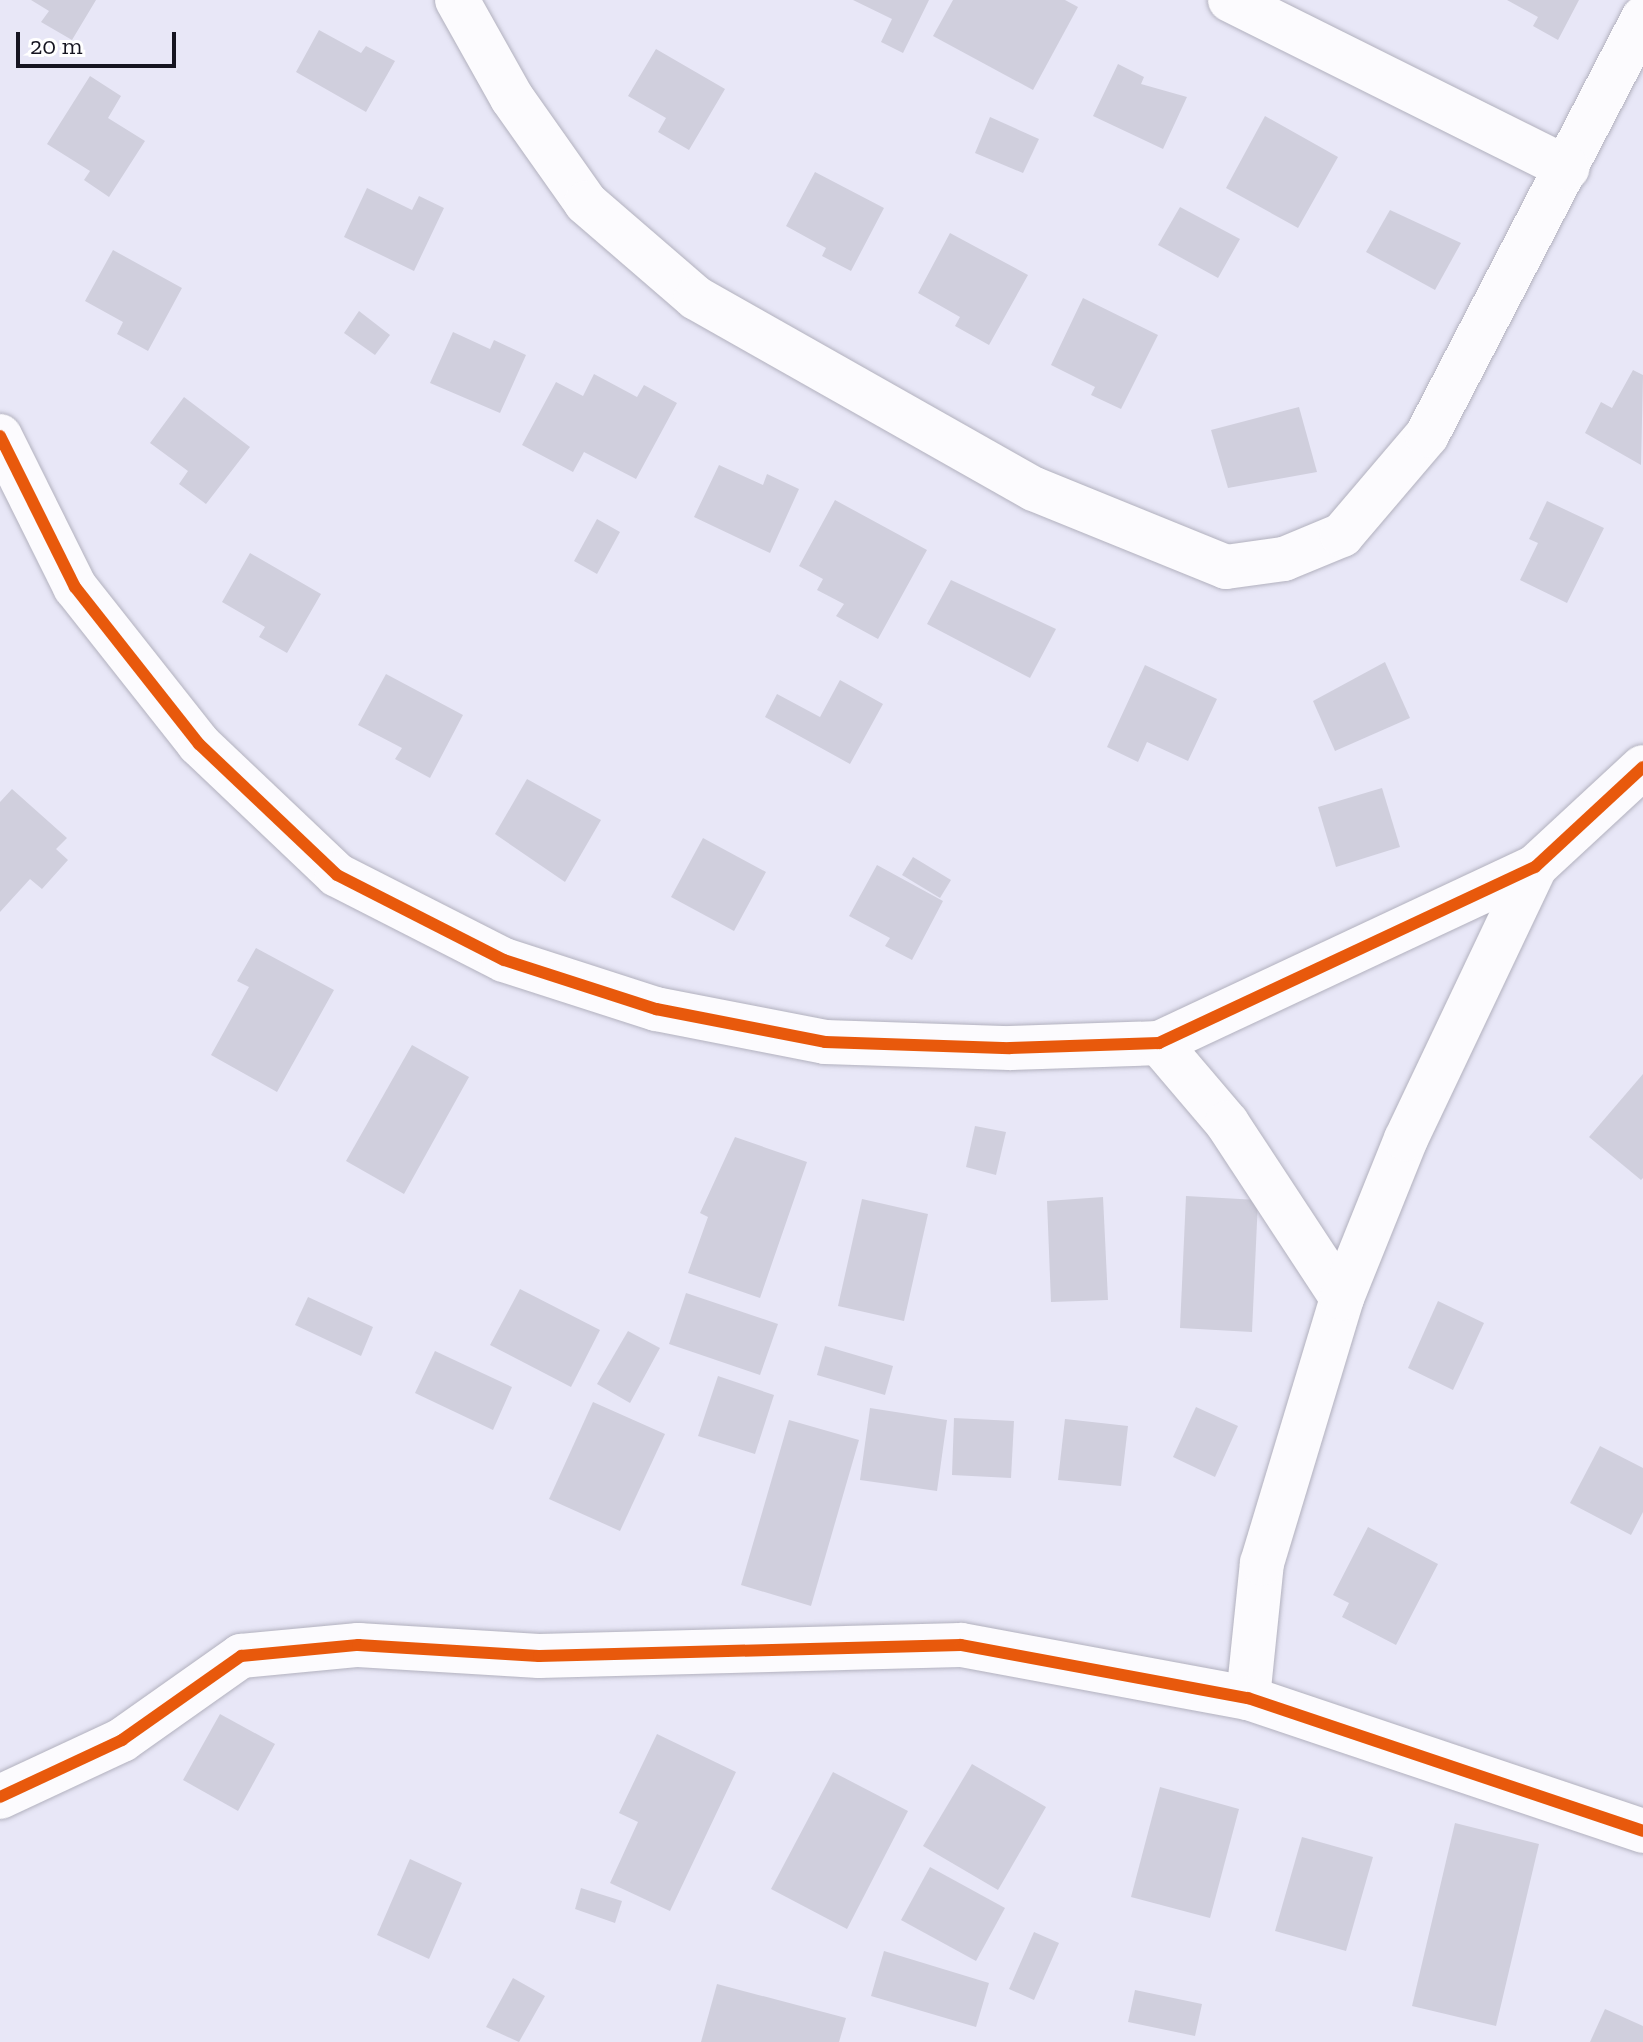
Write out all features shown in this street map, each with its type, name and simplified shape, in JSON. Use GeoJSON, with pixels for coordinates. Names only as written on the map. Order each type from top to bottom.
{"type":"FeatureCollection","features":[{"type":"Feature","properties":{"kind":"street"},"geometry":{"type":"LineString","coordinates":[[457,0],[512,98],[586,203],[696,298],[1034,489],[1226,567],[1284,559],[1342,535],[1427,435],[1643,18]]}},
{"type":"Feature","properties":{"kind":"street"},"geometry":{"type":"LineString","coordinates":[[1230,0],[1567,168]]}},
{"type":"Feature","properties":{"kind":"street"},"geometry":{"type":"LineString","coordinates":[[0,436],[75,587],[199,744],[337,875],[504,960],[656,1009],[825,1042],[1010,1048],[1159,1043],[1535,867],[1643,767]]}},
{"type":"Feature","properties":{"kind":"street"},"geometry":{"type":"LineString","coordinates":[[1248,1698],[1262,1563],[1342,1298],[1406,1139],[1535,867]]}},
{"type":"Feature","properties":{"kind":"street"},"geometry":{"type":"LineString","coordinates":[[1159,1043],[1227,1123],[1342,1298]]}},
{"type":"Feature","properties":{"kind":"street"},"geometry":{"type":"LineString","coordinates":[[0,1797],[122,1740],[241,1656],[358,1645],[539,1656],[961,1645],[1248,1698],[1643,1831]]}},
{"type":"Feature","properties":{"kind":"building"},"geometry":{"type":"Polygon","coordinates":[[[31,0],[96,0],[72,40],[41,22],[49,11],[31,0]]]}},
{"type":"Feature","properties":{"kind":"building"},"geometry":{"type":"Polygon","coordinates":[[[853,0],[929,0],[903,53],[881,42],[892,19],[853,0]]]}},
{"type":"Feature","properties":{"kind":"building"},"geometry":{"type":"Polygon","coordinates":[[[953,0],[1065,0],[1078,7],[1033,90],[933,36],[953,0]]]}},
{"type":"Feature","properties":{"kind":"building"},"geometry":{"type":"Polygon","coordinates":[[[1507,0],[1579,0],[1558,40],[1533,26],[1538,17],[1507,0]]]}},
{"type":"Feature","properties":{"kind":"building"},"geometry":{"type":"Polygon","coordinates":[[[319,30],[361,53],[366,46],[395,61],[366,112],[296,72],[319,30]]]}},
{"type":"Feature","properties":{"kind":"building"},"geometry":{"type":"Polygon","coordinates":[[[656,49],[725,89],[689,150],[658,132],[666,118],[628,96],[656,49]]]}},
{"type":"Feature","properties":{"kind":"building"},"geometry":{"type":"Polygon","coordinates":[[[1118,64],[1144,77],[1141,84],[1187,97],[1163,149],[1093,116],[1118,64]]]}},
{"type":"Feature","properties":{"kind":"building"},"geometry":{"type":"Polygon","coordinates":[[[90,76],[121,96],[108,118],[145,141],[109,197],[84,180],[90,171],[47,144],[90,76]]]}},
{"type":"Feature","properties":{"kind":"building"},"geometry":{"type":"Polygon","coordinates":[[[1265,116],[1338,157],[1298,228],[1226,188],[1265,116]]]}},
{"type":"Feature","properties":{"kind":"building"},"geometry":{"type":"Polygon","coordinates":[[[990,117],[1039,139],[1023,173],[975,153],[990,117]]]}},
{"type":"Feature","properties":{"kind":"building"},"geometry":{"type":"Polygon","coordinates":[[[815,172],[884,208],[851,271],[822,256],[826,248],[786,226],[815,172]]]}},
{"type":"Feature","properties":{"kind":"building"},"geometry":{"type":"Polygon","coordinates":[[[367,188],[412,210],[419,196],[444,208],[414,271],[344,237],[367,188]]]}},
{"type":"Feature","properties":{"kind":"building"},"geometry":{"type":"Polygon","coordinates":[[[1180,207],[1240,239],[1218,278],[1158,245],[1180,207]]]}},
{"type":"Feature","properties":{"kind":"building"},"geometry":{"type":"Polygon","coordinates":[[[1390,210],[1461,243],[1435,290],[1366,252],[1390,210]]]}},
{"type":"Feature","properties":{"kind":"building"},"geometry":{"type":"Polygon","coordinates":[[[950,233],[1028,275],[989,345],[955,326],[960,317],[918,293],[950,233]]]}},
{"type":"Feature","properties":{"kind":"building"},"geometry":{"type":"Polygon","coordinates":[[[113,250],[182,288],[148,351],[117,334],[123,322],[85,301],[113,250]]]}},
{"type":"Feature","properties":{"kind":"building"},"geometry":{"type":"Polygon","coordinates":[[[1083,298],[1158,335],[1121,409],[1091,395],[1095,387],[1051,365],[1083,298]]]}},
{"type":"Feature","properties":{"kind":"building"},"geometry":{"type":"Polygon","coordinates":[[[359,311],[390,335],[375,355],[344,333],[359,311]]]}},
{"type":"Feature","properties":{"kind":"building"},"geometry":{"type":"Polygon","coordinates":[[[453,332],[490,349],[494,340],[526,355],[500,413],[430,383],[453,332]]]}},
{"type":"Feature","properties":{"kind":"building"},"geometry":{"type":"Polygon","coordinates":[[[1633,370],[1643,375],[1641,465],[1585,433],[1601,402],[1612,408],[1633,370]]]}},
{"type":"Feature","properties":{"kind":"building"},"geometry":{"type":"Polygon","coordinates":[[[594,374],[637,397],[644,385],[677,403],[636,479],[584,452],[573,472],[522,445],[556,382],[583,396],[594,374]]]}},
{"type":"Feature","properties":{"kind":"building"},"geometry":{"type":"Polygon","coordinates":[[[184,397],[250,447],[206,504],[179,484],[188,471],[150,443],[184,397]]]}},
{"type":"Feature","properties":{"kind":"building"},"geometry":{"type":"Polygon","coordinates":[[[1299,407],[1317,472],[1228,488],[1211,430],[1299,407]]]}},
{"type":"Feature","properties":{"kind":"building"},"geometry":{"type":"Polygon","coordinates":[[[719,465],[763,485],[767,474],[799,489],[770,553],[694,517],[719,465]]]}},
{"type":"Feature","properties":{"kind":"building"},"geometry":{"type":"Polygon","coordinates":[[[835,500],[927,550],[878,639],[836,616],[844,604],[817,590],[823,579],[799,566],[835,500]]]}},
{"type":"Feature","properties":{"kind":"building"},"geometry":{"type":"Polygon","coordinates":[[[1547,501],[1604,528],[1567,603],[1520,580],[1538,543],[1529,539],[1547,501]]]}},
{"type":"Feature","properties":{"kind":"building"},"geometry":{"type":"Polygon","coordinates":[[[597,519],[620,532],[597,574],[574,561],[597,519]]]}},
{"type":"Feature","properties":{"kind":"building"},"geometry":{"type":"Polygon","coordinates":[[[250,553],[321,594],[287,653],[259,637],[265,627],[222,602],[250,553]]]}},
{"type":"Feature","properties":{"kind":"building"},"geometry":{"type":"Polygon","coordinates":[[[951,580],[1056,629],[1030,678],[927,624],[951,580]]]}},
{"type":"Feature","properties":{"kind":"building"},"geometry":{"type":"Polygon","coordinates":[[[1385,662],[1410,718],[1335,751],[1313,701],[1385,662]]]}},
{"type":"Feature","properties":{"kind":"building"},"geometry":{"type":"Polygon","coordinates":[[[1145,665],[1217,699],[1188,761],[1147,742],[1138,762],[1107,747],[1145,665]]]}},
{"type":"Feature","properties":{"kind":"building"},"geometry":{"type":"Polygon","coordinates":[[[386,674],[463,715],[430,778],[395,759],[402,748],[358,725],[386,674]]]}},
{"type":"Feature","properties":{"kind":"building"},"geometry":{"type":"Polygon","coordinates":[[[840,680],[883,704],[850,764],[765,717],[777,694],[820,717],[840,680]]]}},
{"type":"Feature","properties":{"kind":"building"},"geometry":{"type":"Polygon","coordinates":[[[527,779],[601,820],[565,882],[495,834],[527,779]]]}},
{"type":"Feature","properties":{"kind":"building"},"geometry":{"type":"Polygon","coordinates":[[[1382,788],[1400,847],[1336,867],[1318,807],[1382,788]]]}},
{"type":"Feature","properties":{"kind":"building"},"geometry":{"type":"Polygon","coordinates":[[[12,789],[67,838],[56,849],[68,860],[42,889],[30,879],[0,912],[0,802],[12,789]]]}},
{"type":"Feature","properties":{"kind":"building"},"geometry":{"type":"Polygon","coordinates":[[[703,838],[766,872],[734,931],[671,897],[703,838]]]}},
{"type":"Feature","properties":{"kind":"building"},"geometry":{"type":"Polygon","coordinates":[[[913,857],[951,880],[940,898],[902,875],[913,857]]]}},
{"type":"Feature","properties":{"kind":"building"},"geometry":{"type":"Polygon","coordinates":[[[877,865],[943,901],[912,960],[885,946],[890,938],[849,916],[877,865]]]}},
{"type":"Feature","properties":{"kind":"building"},"geometry":{"type":"Polygon","coordinates":[[[256,948],[334,990],[277,1092],[211,1055],[249,987],[237,981],[256,948]]]}},
{"type":"Feature","properties":{"kind":"building"},"geometry":{"type":"Polygon","coordinates":[[[412,1045],[469,1077],[404,1194],[346,1161],[412,1045]]]}},
{"type":"Feature","properties":{"kind":"building"},"geometry":{"type":"Polygon","coordinates":[[[1643,1074],[1643,1178],[1641,1180],[1589,1137],[1643,1074]]]}},
{"type":"Feature","properties":{"kind":"building"},"geometry":{"type":"Polygon","coordinates":[[[975,1126],[1006,1132],[996,1175],[966,1167],[975,1126]]]}},
{"type":"Feature","properties":{"kind":"building"},"geometry":{"type":"Polygon","coordinates":[[[735,1137],[807,1162],[760,1298],[688,1273],[708,1217],[700,1213],[735,1137]]]}},
{"type":"Feature","properties":{"kind":"building"},"geometry":{"type":"Polygon","coordinates":[[[1186,1196],[1258,1200],[1252,1332],[1180,1328],[1186,1196]]]}},
{"type":"Feature","properties":{"kind":"building"},"geometry":{"type":"Polygon","coordinates":[[[1103,1197],[1108,1300],[1051,1302],[1047,1201],[1103,1197]]]}},
{"type":"Feature","properties":{"kind":"building"},"geometry":{"type":"Polygon","coordinates":[[[862,1199],[928,1214],[904,1321],[838,1306],[862,1199]]]}},
{"type":"Feature","properties":{"kind":"building"},"geometry":{"type":"Polygon","coordinates":[[[520,1289],[600,1330],[571,1387],[490,1345],[520,1289]]]}},
{"type":"Feature","properties":{"kind":"building"},"geometry":{"type":"Polygon","coordinates":[[[686,1293],[778,1324],[760,1375],[669,1344],[686,1293]]]}},
{"type":"Feature","properties":{"kind":"building"},"geometry":{"type":"Polygon","coordinates":[[[308,1297],[373,1327],[361,1356],[295,1325],[308,1297]]]}},
{"type":"Feature","properties":{"kind":"building"},"geometry":{"type":"Polygon","coordinates":[[[1438,1301],[1484,1323],[1453,1390],[1408,1368],[1438,1301]]]}},
{"type":"Feature","properties":{"kind":"building"},"geometry":{"type":"Polygon","coordinates":[[[628,1331],[660,1348],[630,1403],[597,1384],[628,1331]]]}},
{"type":"Feature","properties":{"kind":"building"},"geometry":{"type":"Polygon","coordinates":[[[825,1346],[893,1366],[885,1395],[817,1375],[825,1346]]]}},
{"type":"Feature","properties":{"kind":"building"},"geometry":{"type":"Polygon","coordinates":[[[435,1351],[512,1387],[493,1430],[415,1393],[435,1351]]]}},
{"type":"Feature","properties":{"kind":"building"},"geometry":{"type":"Polygon","coordinates":[[[718,1376],[774,1395],[755,1454],[698,1436],[718,1376]]]}},
{"type":"Feature","properties":{"kind":"building"},"geometry":{"type":"Polygon","coordinates":[[[593,1402],[665,1434],[620,1531],[549,1499],[593,1402]]]}},
{"type":"Feature","properties":{"kind":"building"},"geometry":{"type":"Polygon","coordinates":[[[1196,1407],[1238,1426],[1215,1477],[1173,1457],[1196,1407]]]}},
{"type":"Feature","properties":{"kind":"building"},"geometry":{"type":"Polygon","coordinates":[[[870,1408],[947,1420],[937,1491],[860,1480],[870,1408]]]}},
{"type":"Feature","properties":{"kind":"building"},"geometry":{"type":"Polygon","coordinates":[[[954,1418],[1014,1421],[1011,1478],[952,1475],[954,1418]]]}},
{"type":"Feature","properties":{"kind":"building"},"geometry":{"type":"Polygon","coordinates":[[[1065,1419],[1128,1426],[1121,1486],[1058,1480],[1065,1419]]]}},
{"type":"Feature","properties":{"kind":"building"},"geometry":{"type":"Polygon","coordinates":[[[789,1420],[859,1440],[811,1606],[741,1585],[789,1420]]]}},
{"type":"Feature","properties":{"kind":"building"},"geometry":{"type":"Polygon","coordinates":[[[1600,1446],[1643,1468],[1643,1512],[1631,1535],[1570,1503],[1600,1446]]]}},
{"type":"Feature","properties":{"kind":"building"},"geometry":{"type":"Polygon","coordinates":[[[1368,1527],[1438,1564],[1396,1645],[1342,1617],[1349,1603],[1333,1595],[1368,1527]]]}},
{"type":"Feature","properties":{"kind":"building"},"geometry":{"type":"Polygon","coordinates":[[[220,1714],[275,1744],[238,1811],[183,1780],[220,1714]]]}},
{"type":"Feature","properties":{"kind":"building"},"geometry":{"type":"Polygon","coordinates":[[[657,1734],[736,1772],[670,1911],[610,1883],[638,1822],[619,1813],[657,1734]]]}},
{"type":"Feature","properties":{"kind":"building"},"geometry":{"type":"Polygon","coordinates":[[[972,1764],[1046,1807],[998,1890],[923,1846],[972,1764]]]}},
{"type":"Feature","properties":{"kind":"building"},"geometry":{"type":"Polygon","coordinates":[[[833,1772],[908,1811],[847,1929],[771,1889],[833,1772]]]}},
{"type":"Feature","properties":{"kind":"building"},"geometry":{"type":"Polygon","coordinates":[[[1160,1787],[1239,1809],[1210,1918],[1131,1897],[1160,1787]]]}},
{"type":"Feature","properties":{"kind":"building"},"geometry":{"type":"Polygon","coordinates":[[[1455,1823],[1539,1844],[1496,2026],[1412,2006],[1455,1823]]]}},
{"type":"Feature","properties":{"kind":"building"},"geometry":{"type":"Polygon","coordinates":[[[1302,1837],[1373,1857],[1346,1951],[1275,1931],[1302,1837]]]}},
{"type":"Feature","properties":{"kind":"building"},"geometry":{"type":"Polygon","coordinates":[[[410,1859],[462,1883],[429,1959],[377,1935],[410,1859]]]}},
{"type":"Feature","properties":{"kind":"building"},"geometry":{"type":"Polygon","coordinates":[[[930,1867],[1005,1908],[976,1961],[901,1920],[930,1867]]]}},
{"type":"Feature","properties":{"kind":"building"},"geometry":{"type":"Polygon","coordinates":[[[581,1888],[622,1901],[615,1923],[575,1909],[581,1888]]]}},
{"type":"Feature","properties":{"kind":"building"},"geometry":{"type":"Polygon","coordinates":[[[1034,1932],[1059,1943],[1034,2000],[1009,1989],[1034,1932]]]}},
{"type":"Feature","properties":{"kind":"building"},"geometry":{"type":"Polygon","coordinates":[[[884,1951],[989,1983],[976,2027],[871,1996],[884,1951]]]}},
{"type":"Feature","properties":{"kind":"building"},"geometry":{"type":"Polygon","coordinates":[[[513,1978],[545,1996],[519,2042],[486,2027],[513,1978]]]}},
{"type":"Feature","properties":{"kind":"building"},"geometry":{"type":"Polygon","coordinates":[[[717,1984],[846,2018],[839,2042],[701,2042],[717,1984]]]}},
{"type":"Feature","properties":{"kind":"building"},"geometry":{"type":"Polygon","coordinates":[[[1135,1990],[1202,2004],[1195,2036],[1128,2022],[1135,1990]]]}},
{"type":"Feature","properties":{"kind":"building"},"geometry":{"type":"Polygon","coordinates":[[[1605,2009],[1643,2026],[1643,2042],[1590,2042],[1605,2009]]]}},
{"type":"Feature","properties":{"kind":"cycle path"},"geometry":{"type":"LineString","coordinates":[[0,436],[75,587],[199,744],[337,875],[504,960],[656,1009],[825,1042],[1010,1048],[1159,1043],[1535,867],[1643,767]]}},
{"type":"Feature","properties":{"kind":"cycle path"},"geometry":{"type":"LineString","coordinates":[[0,1797],[122,1740],[241,1656],[358,1645],[539,1656],[961,1645],[1248,1698],[1643,1831]]}}]}
